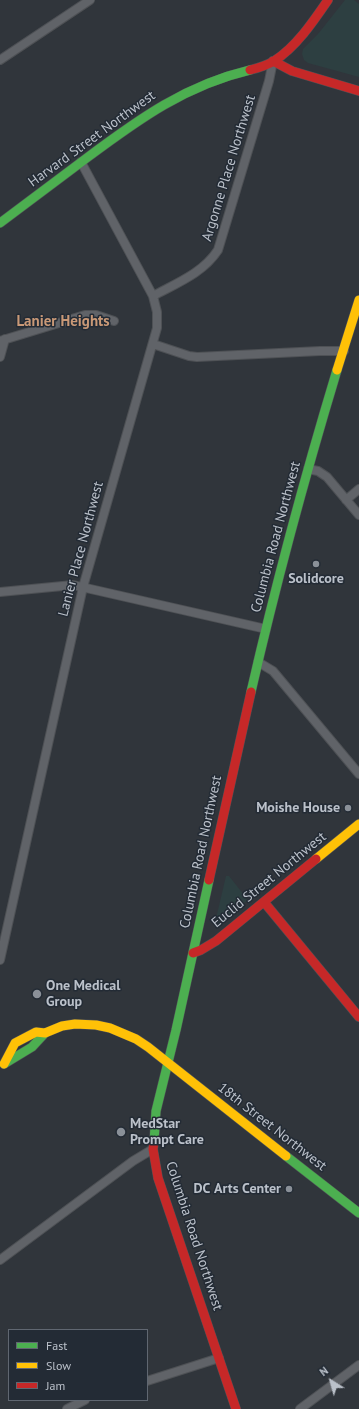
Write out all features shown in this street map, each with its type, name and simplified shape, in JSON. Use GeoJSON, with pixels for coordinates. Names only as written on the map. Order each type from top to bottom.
{"type":"FeatureCollection","features":[{"type":"Feature","properties":{"kind":"main road","name":"Harvard Street Northwest"},"geometry":{"type":"LineString","coordinates":[[0,223],[145,116],[176,97],[224,76],[260,67],[273,61],[309,27],[328,0]]}},
{"type":"Feature","properties":{"kind":"main road"},"geometry":{"type":"LineString","coordinates":[[273,61],[292,71],[359,91]]}},
{"type":"Feature","properties":{"kind":"main road","name":"Columbia Road Northwest"},"geometry":{"type":"LineString","coordinates":[[236,1409],[158,1178],[153,1149],[156,1111],[258,662],[282,565],[323,416],[359,300]]}},
{"type":"Feature","properties":{"kind":"main road","name":"Euclid Street Northwest"},"geometry":{"type":"LineString","coordinates":[[193,953],[216,941],[359,824]]}},
{"type":"Feature","properties":{"kind":"main road"},"geometry":{"type":"LineString","coordinates":[[264,902],[359,1016]]}},
{"type":"Feature","properties":{"kind":"main road","name":"18th Street Northwest"},"geometry":{"type":"LineString","coordinates":[[1,1063],[23,1054],[41,1040],[45,1033],[62,1026],[75,1024],[103,1026],[136,1039],[359,1213]]}},
{"type":"Feature","properties":{"kind":"street"},"geometry":{"type":"LineString","coordinates":[[0,60],[90,0]]}},
{"type":"Feature","properties":{"kind":"street","name":"Argonne Place Northwest"},"geometry":{"type":"LineString","coordinates":[[153,296],[199,271],[208,263],[218,250],[269,81],[273,61]]}},
{"type":"Feature","properties":{"kind":"street","name":"Lanier Place Northwest"},"geometry":{"type":"LineString","coordinates":[[0,960],[83,587],[153,344],[157,323],[156,307],[153,296],[81,162]]}},
{"type":"Feature","properties":{"kind":"street"},"geometry":{"type":"LineString","coordinates":[[0,357],[3,340],[85,315],[96,315],[114,321]]}},
{"type":"Feature","properties":{"kind":"street"},"geometry":{"type":"LineString","coordinates":[[153,344],[189,356],[197,357],[320,351],[344,352]]}},
{"type":"Feature","properties":{"kind":"street"},"geometry":{"type":"LineString","coordinates":[[308,470],[318,471],[327,477],[359,515]]}},
{"type":"Feature","properties":{"kind":"street"},"geometry":{"type":"LineString","coordinates":[[346,500],[359,489]]}},
{"type":"Feature","properties":{"kind":"street"},"geometry":{"type":"LineString","coordinates":[[0,592],[65,585],[83,587],[266,629]]}},
{"type":"Feature","properties":{"kind":"street"},"geometry":{"type":"LineString","coordinates":[[258,662],[273,671],[359,774]]}},
{"type":"Feature","properties":{"kind":"street"},"geometry":{"type":"LineString","coordinates":[[0,1260],[132,1161],[153,1149]]}},
{"type":"Feature","properties":{"kind":"street"},"geometry":{"type":"LineString","coordinates":[[148,1381],[219,1358]]}},
{"type":"Feature","properties":{"kind":"street"},"geometry":{"type":"LineString","coordinates":[[300,1409],[359,1365]]}},
{"type":"Feature","properties":{"kind":"street"},"geometry":{"type":"LineString","coordinates":[[67,1409],[83,1401]]}},
{"type":"Feature","properties":{"kind":"shaded area"},"geometry":{"type":"Polygon","coordinates":[[[345,0],[354,0],[359,4],[359,77],[308,63],[304,60],[302,54],[303,49],[318,34],[345,0]]]}},
{"type":"Feature","properties":{"kind":"shaded area"},"geometry":{"type":"Polygon","coordinates":[[[226,876],[229,876],[248,900],[214,927],[226,876]]]}},
{"type":"Feature","properties":{"kind":"traffic: fast"},"geometry":{"type":"LineString","coordinates":[[0,223],[126,129],[164,105],[184,94],[227,76],[250,70]]}},
{"type":"Feature","properties":{"kind":"traffic: fast"},"geometry":{"type":"LineString","coordinates":[[251,692],[291,530],[337,370]]}},
{"type":"Feature","properties":{"kind":"traffic: fast"},"geometry":{"type":"LineString","coordinates":[[154,1142],[156,1111],[176,1030],[209,880]]}},
{"type":"Feature","properties":{"kind":"traffic: fast"},"geometry":{"type":"LineString","coordinates":[[4,1064],[32,1047],[45,1033]]}},
{"type":"Feature","properties":{"kind":"traffic: fast"},"geometry":{"type":"LineString","coordinates":[[286,1156],[359,1213]]}},
{"type":"Feature","properties":{"kind":"traffic: slow"},"geometry":{"type":"LineString","coordinates":[[337,370],[359,300]]}},
{"type":"Feature","properties":{"kind":"traffic: slow"},"geometry":{"type":"LineString","coordinates":[[316,859],[359,824]]}},
{"type":"Feature","properties":{"kind":"traffic: slow"},"geometry":{"type":"LineString","coordinates":[[4,1064],[15,1043],[36,1032],[45,1033],[62,1026],[75,1024],[96,1025],[110,1028],[136,1039],[148,1047],[286,1156]]}},
{"type":"Feature","properties":{"kind":"traffic: jam"},"geometry":{"type":"LineString","coordinates":[[250,70],[271,63],[290,49],[328,0]]}},
{"type":"Feature","properties":{"kind":"traffic: jam"},"geometry":{"type":"LineString","coordinates":[[273,61],[292,71],[359,91]]}},
{"type":"Feature","properties":{"kind":"traffic: jam"},"geometry":{"type":"LineString","coordinates":[[209,880],[251,692]]}},
{"type":"Feature","properties":{"kind":"traffic: jam"},"geometry":{"type":"LineString","coordinates":[[193,953],[216,941],[316,859]]}},
{"type":"Feature","properties":{"kind":"traffic: jam"},"geometry":{"type":"LineString","coordinates":[[264,902],[359,1017]]}},
{"type":"Feature","properties":{"kind":"traffic: jam"},"geometry":{"type":"LineString","coordinates":[[154,1142],[153,1149],[158,1178],[236,1409]]}},
{"type":"Feature","properties":{"kind":"place","name":"Solidcore"},"geometry":{"type":"Point","coordinates":[316,564]}},
{"type":"Feature","properties":{"kind":"place","name":"Moishe House"},"geometry":{"type":"Point","coordinates":[348,808]}},
{"type":"Feature","properties":{"kind":"place","name":"One Medical Group"},"geometry":{"type":"Point","coordinates":[37,994]}},
{"type":"Feature","properties":{"kind":"place","name":"MedStar Prompt Care"},"geometry":{"type":"Point","coordinates":[121,1132]}},
{"type":"Feature","properties":{"kind":"place","name":"DC Arts Center"},"geometry":{"type":"Point","coordinates":[289,1189]}},
{"type":"Feature","properties":{"kind":"district","name":"Lanier Heights"},"geometry":{"type":"Point","coordinates":[63,322]}}]}
